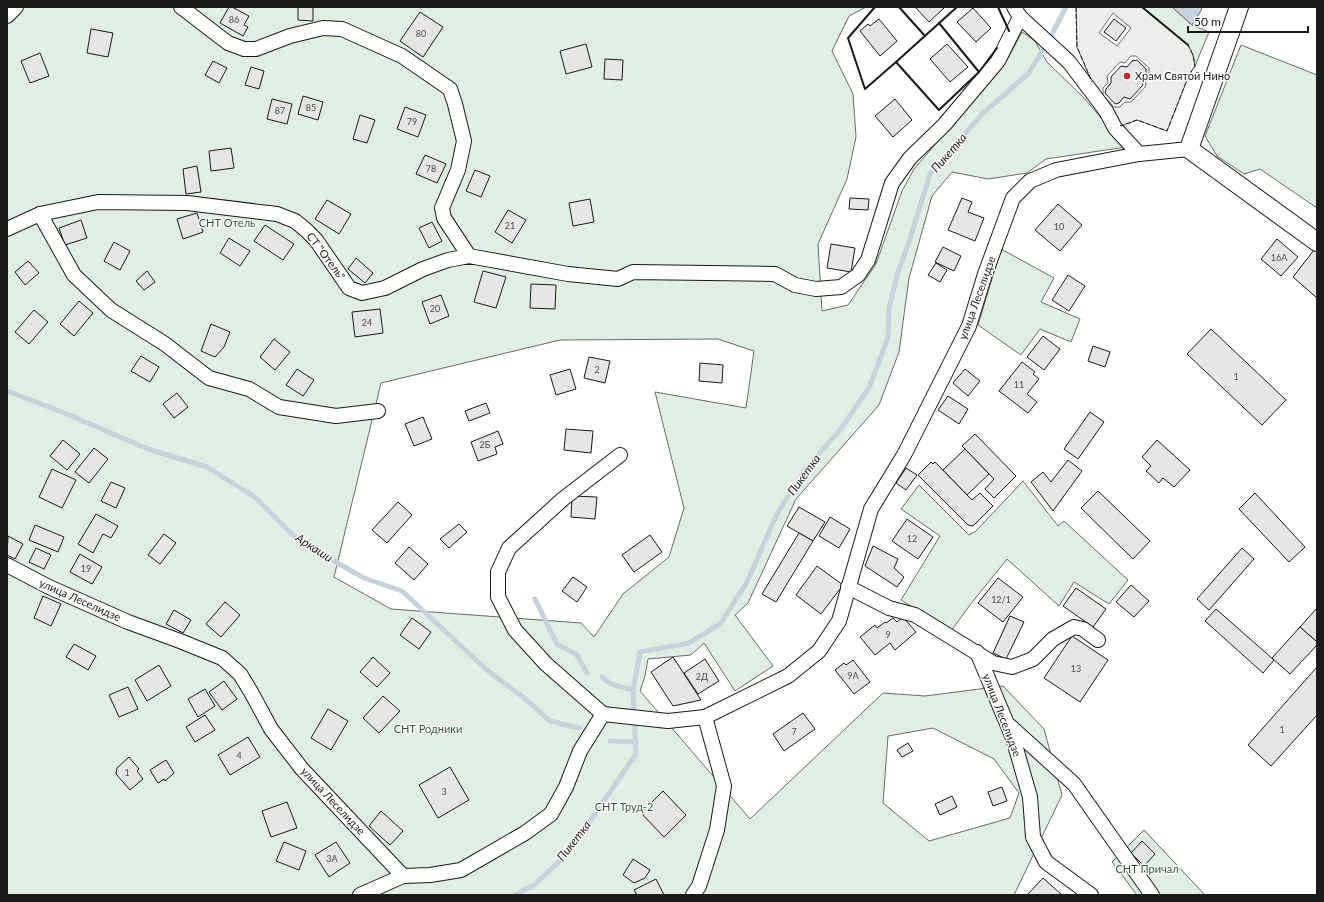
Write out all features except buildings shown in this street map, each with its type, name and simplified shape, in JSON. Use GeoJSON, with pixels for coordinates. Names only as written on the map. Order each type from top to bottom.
{"type":"FeatureCollection","features":[{"type":"Feature","properties":{"kind":"street"},"geometry":{"type":"LineString","coordinates":[[7,16],[16,7]]}},
{"type":"Feature","properties":{"kind":"street"},"geometry":{"type":"LineString","coordinates":[[181,7],[228,43],[244,49],[256,49],[290,36],[324,28],[342,29],[402,56],[450,89],[464,141],[458,170],[442,208],[444,218],[468,256]]}},
{"type":"Feature","properties":{"kind":"street"},"geometry":{"type":"LineString","coordinates":[[1239,7],[1189,149],[1317,242]]}},
{"type":"Feature","properties":{"kind":"street"},"geometry":{"type":"LineString","coordinates":[[1017,12],[1069,62],[1106,111],[1115,128],[1139,154]]}},
{"type":"Feature","properties":{"kind":"street","name":"СТ \"Отель\""},"geometry":{"type":"LineString","coordinates":[[7,229],[40,214],[98,202],[187,203],[277,214],[295,221],[306,230],[316,240],[349,288],[362,293],[385,288],[423,269],[448,260],[468,256],[568,274],[618,278],[633,272],[775,274],[795,285],[816,289],[841,287],[858,275],[868,260],[892,183],[910,158],[944,125],[998,62],[1017,12]]}},
{"type":"Feature","properties":{"kind":"street","name":"улица Леселидзе"},"geometry":{"type":"LineString","coordinates":[[603,714],[668,721],[682,721],[705,717],[788,676],[819,651],[839,621],[871,509],[904,456],[969,326],[985,274],[1013,198],[1030,181],[1056,170],[1139,154],[1189,149]]}},
{"type":"Feature","properties":{"kind":"street"},"geometry":{"type":"LineString","coordinates":[[40,214],[74,275],[111,310],[165,344],[209,378],[249,389],[279,407],[336,416],[378,411]]}},
{"type":"Feature","properties":{"kind":"street"},"geometry":{"type":"LineString","coordinates":[[360,895],[403,876],[430,875],[461,870],[525,833],[551,814],[566,787],[580,751],[603,714],[546,664],[515,630],[498,597],[498,572],[509,548],[563,499],[620,455]]}},
{"type":"Feature","properties":{"kind":"street","name":"улица Леселидзе"},"geometry":{"type":"LineString","coordinates":[[7,566],[49,587],[128,622],[222,658],[240,674],[271,729],[302,769],[403,876]]}},
{"type":"Feature","properties":{"kind":"street","name":"улица Леселидзе"},"geometry":{"type":"LineString","coordinates":[[848,587],[889,608],[915,615],[993,663],[1012,667],[1033,659],[1053,639],[1074,627],[1083,629],[1098,640]]}},
{"type":"Feature","properties":{"kind":"street","name":"улица Леселидзе"},"geometry":{"type":"LineString","coordinates":[[977,652],[1013,738],[1030,797],[1033,837],[1046,862],[1091,895]]}},
{"type":"Feature","properties":{"kind":"street"},"geometry":{"type":"LineString","coordinates":[[693,895],[699,886],[717,830],[724,786],[705,717]]}},
{"type":"Feature","properties":{"kind":"street"},"geometry":{"type":"LineString","coordinates":[[1007,723],[1074,784],[1152,895]]}},
{"type":"Feature","properties":{"kind":"green space"},"geometry":{"type":"Polygon","coordinates":[[[7,7],[866,7],[849,16],[832,51],[853,94],[856,137],[847,179],[818,244],[822,311],[848,305],[876,264],[902,191],[914,169],[1006,62],[1022,32],[1035,41],[1047,62],[1084,98],[1126,147],[1046,159],[1027,173],[988,179],[952,172],[932,196],[909,278],[899,352],[879,405],[796,499],[748,603],[735,615],[773,666],[735,691],[704,643],[691,655],[648,659],[645,676],[640,691],[750,819],[883,693],[925,696],[1003,686],[1044,729],[1062,795],[1014,895],[7,895],[7,7]],[[718,339],[560,340],[381,383],[334,577],[391,609],[581,623],[594,637],[623,594],[669,557],[684,508],[655,392],[746,408],[754,351],[718,339]],[[933,728],[888,736],[883,803],[929,841],[1010,818],[1019,793],[994,759],[933,728]]]}},
{"type":"Feature","properties":{"kind":"green space"},"geometry":{"type":"Polygon","coordinates":[[[1142,7],[1172,7],[1192,25],[1209,32],[1195,66],[1193,55],[1188,45],[1142,7]]]}},
{"type":"Feature","properties":{"kind":"green space"},"geometry":{"type":"Polygon","coordinates":[[[1241,45],[1317,75],[1317,208],[1260,169],[1244,174],[1217,156],[1205,136],[1241,45]]]}},
{"type":"Feature","properties":{"kind":"green space"},"geometry":{"type":"Polygon","coordinates":[[[1001,249],[1054,278],[1041,302],[1080,319],[1071,342],[1040,329],[1021,355],[978,325],[1001,249]]]}},
{"type":"Feature","properties":{"kind":"green space"},"geometry":{"type":"Polygon","coordinates":[[[1023,481],[1058,526],[1064,521],[1128,580],[1109,604],[1074,582],[1059,606],[1007,559],[951,631],[901,600],[940,536],[901,509],[919,485],[969,535],[976,531],[1023,481]]]}},
{"type":"Feature","properties":{"kind":"green space","name":"СНТ Причал"},"geometry":{"type":"Polygon","coordinates":[[[1144,830],[1205,895],[1137,895],[1112,862],[1144,830]]]}},
{"type":"Feature","properties":{"kind":"shaded area"},"geometry":{"type":"Polygon","coordinates":[[[1076,7],[1142,7],[1188,45],[1193,55],[1195,66],[1189,75],[1167,131],[1137,120],[1121,126],[1097,94],[1077,47],[1076,7]],[[1113,13],[1099,33],[1117,46],[1131,28],[1113,13]],[[1131,56],[1125,63],[1120,62],[1107,76],[1108,83],[1103,88],[1103,95],[1114,107],[1120,107],[1125,102],[1131,102],[1146,86],[1145,79],[1149,75],[1149,68],[1136,56],[1131,56]]]}},
{"type":"Feature","properties":{"kind":"shaded area"},"geometry":{"type":"Polygon","coordinates":[[[1172,7],[1200,7],[1202,9],[1192,25],[1172,7]]]}},
{"type":"Feature","properties":{"kind":"waterway","name":"Пикетка"},"geometry":{"type":"LineString","coordinates":[[515,895],[534,885],[568,853],[636,754],[633,690],[640,652],[689,643],[720,624],[746,584],[776,516],[803,472],[840,430],[869,388],[888,337],[889,308],[898,272],[930,174],[983,113],[1028,74],[1048,42],[1066,7]]}},
{"type":"Feature","properties":{"kind":"waterway","name":"Аркаши"},"geometry":{"type":"LineString","coordinates":[[7,391],[62,412],[148,449],[207,467],[255,497],[299,541],[364,578],[402,591],[488,671],[523,697],[550,721],[579,728]]}},
{"type":"Feature","properties":{"kind":"waterway"},"geometry":{"type":"LineString","coordinates":[[535,599],[557,644],[577,655],[587,673]]}},
{"type":"Feature","properties":{"kind":"waterway"},"geometry":{"type":"LineString","coordinates":[[602,677],[611,684],[633,690]]}},
{"type":"Feature","properties":{"kind":"waterway"},"geometry":{"type":"LineString","coordinates":[[610,741],[636,742]]}},
{"type":"Feature","properties":{"kind":"fence"},"geometry":{"type":"LineString","coordinates":[[1076,7],[1077,47],[1092,82]]}},
{"type":"Feature","properties":{"kind":"fence"},"geometry":{"type":"LineString","coordinates":[[1120,125],[1121,126],[1137,120],[1167,131],[1189,75],[1195,66],[1193,55],[1188,45],[1142,7]]}},
{"type":"Feature","properties":{"kind":"wall"},"geometry":{"type":"LineString","coordinates":[[875,7],[848,38],[865,89],[896,62],[939,110],[979,72],[997,48]]}},
{"type":"Feature","properties":{"kind":"wall"},"geometry":{"type":"LineString","coordinates":[[899,7],[925,36]]}},
{"type":"Feature","properties":{"kind":"wall"},"geometry":{"type":"LineString","coordinates":[[896,62],[957,7]]}},
{"type":"Feature","properties":{"kind":"wall"},"geometry":{"type":"LineString","coordinates":[[998,7],[1009,31]]}},
{"type":"Feature","properties":{"kind":"wall"},"geometry":{"type":"LineString","coordinates":[[1142,7],[1188,45]]}},
{"type":"Feature","properties":{"kind":"wall"},"geometry":{"type":"LineString","coordinates":[[939,23],[979,72]]}},
{"type":"Feature","properties":{"kind":"place","name":"Храм Святой Нино"},"geometry":{"type":"Point","coordinates":[1127,76]}},
{"type":"Feature","properties":{"kind":"park label","name":"СНТ Отель"},"geometry":{"type":"Point","coordinates":[227,223]}},
{"type":"Feature","properties":{"kind":"park label","name":"СНТ Родники"},"geometry":{"type":"Point","coordinates":[428,729]}},
{"type":"Feature","properties":{"kind":"park label","name":"СНТ Труд-2"},"geometry":{"type":"Point","coordinates":[624,807]}}]}
